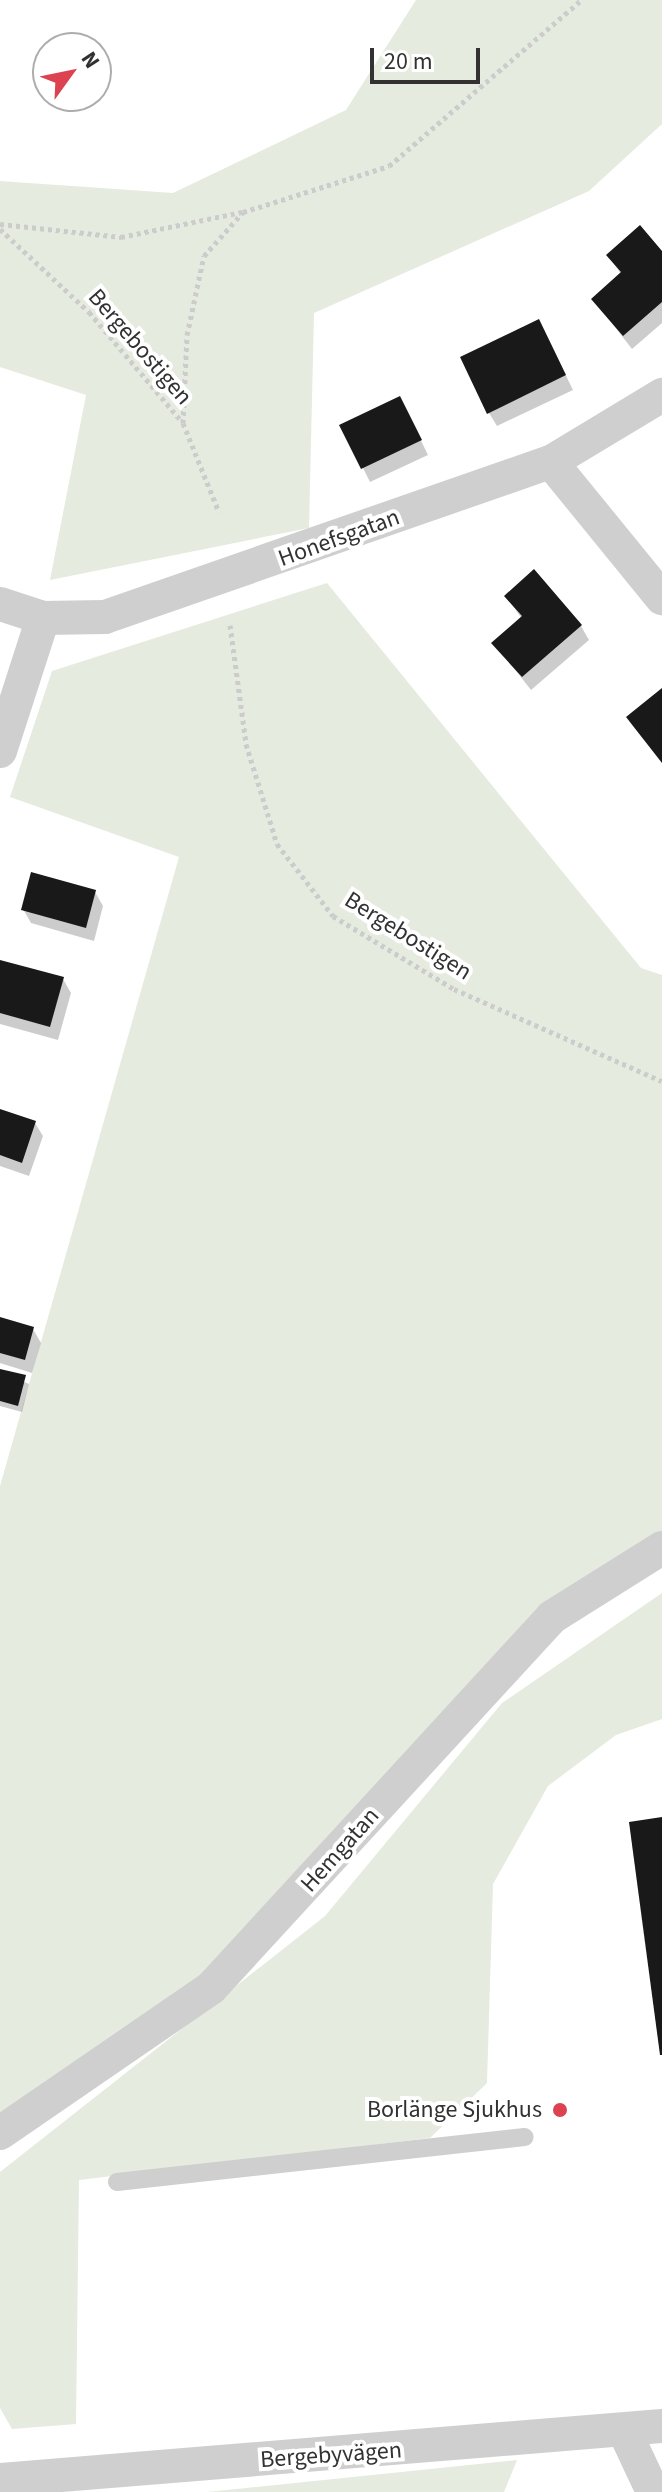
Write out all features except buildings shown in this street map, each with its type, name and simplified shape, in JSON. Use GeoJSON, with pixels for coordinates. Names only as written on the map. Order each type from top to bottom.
{"type":"FeatureCollection","features":[{"type":"Feature","properties":{"kind":"street","name":"Honefsgatan"},"geometry":{"type":"LineString","coordinates":[[0,604],[43,618],[105,617],[551,462],[662,395]]}},
{"type":"Feature","properties":{"kind":"street"},"geometry":{"type":"LineString","coordinates":[[551,462],[662,598]]}},
{"type":"Feature","properties":{"kind":"street"},"geometry":{"type":"LineString","coordinates":[[0,751],[43,618]]}},
{"type":"Feature","properties":{"kind":"street","name":"Hemgatan"},"geometry":{"type":"LineString","coordinates":[[0,2133],[211,1988],[552,1617],[662,1548]]}},
{"type":"Feature","properties":{"kind":"street","name":"Bergebyvägen"},"geometry":{"type":"LineString","coordinates":[[0,2480],[662,2426]]}},
{"type":"Feature","properties":{"kind":"street"},"geometry":{"type":"LineString","coordinates":[[624,2430],[653,2492]]}},
{"type":"Feature","properties":{"kind":"lane"},"geometry":{"type":"LineString","coordinates":[[117,2182],[525,2137]]}},
{"type":"Feature","properties":{"kind":"path"},"geometry":{"type":"LineString","coordinates":[[0,227],[121,237],[243,212],[389,166],[581,0]]}},
{"type":"Feature","properties":{"kind":"path"},"geometry":{"type":"LineString","coordinates":[[183,423],[187,335],[204,256],[243,212]]}},
{"type":"Feature","properties":{"kind":"path","name":"Bergebostigen"},"geometry":{"type":"LineString","coordinates":[[0,227],[89,312],[183,423],[219,512]]}},
{"type":"Feature","properties":{"kind":"path","name":"Bergebostigen"},"geometry":{"type":"LineString","coordinates":[[230,625],[246,744],[277,844],[333,916],[454,989],[662,1081]]}},
{"type":"Feature","properties":{"kind":"shaded area"},"geometry":{"type":"Polygon","coordinates":[[[416,0],[662,0],[662,124],[589,191],[314,313],[309,528],[50,580],[86,395],[0,367],[0,181],[173,193],[346,110],[416,0]]]}},
{"type":"Feature","properties":{"kind":"shaded area"},"geometry":{"type":"Polygon","coordinates":[[[327,583],[641,968],[662,975],[662,1535],[206,1973],[0,2116],[0,1486],[179,857],[10,797],[52,671],[327,583]]]}},
{"type":"Feature","properties":{"kind":"shaded area"},"geometry":{"type":"Polygon","coordinates":[[[662,1593],[662,1719],[616,1735],[548,1786],[493,1884],[487,2083],[430,2138],[79,2180],[76,2424],[12,2429],[0,2408],[0,2172],[325,1916],[502,1703],[662,1593]]]}},
{"type":"Feature","properties":{"kind":"shaded area"},"geometry":{"type":"Polygon","coordinates":[[[517,2460],[504,2492],[207,2492],[517,2460]]]}},
{"type":"Feature","properties":{"kind":"place","name":"Borlänge Sjukhus"},"geometry":{"type":"Point","coordinates":[560,2110]}}]}
